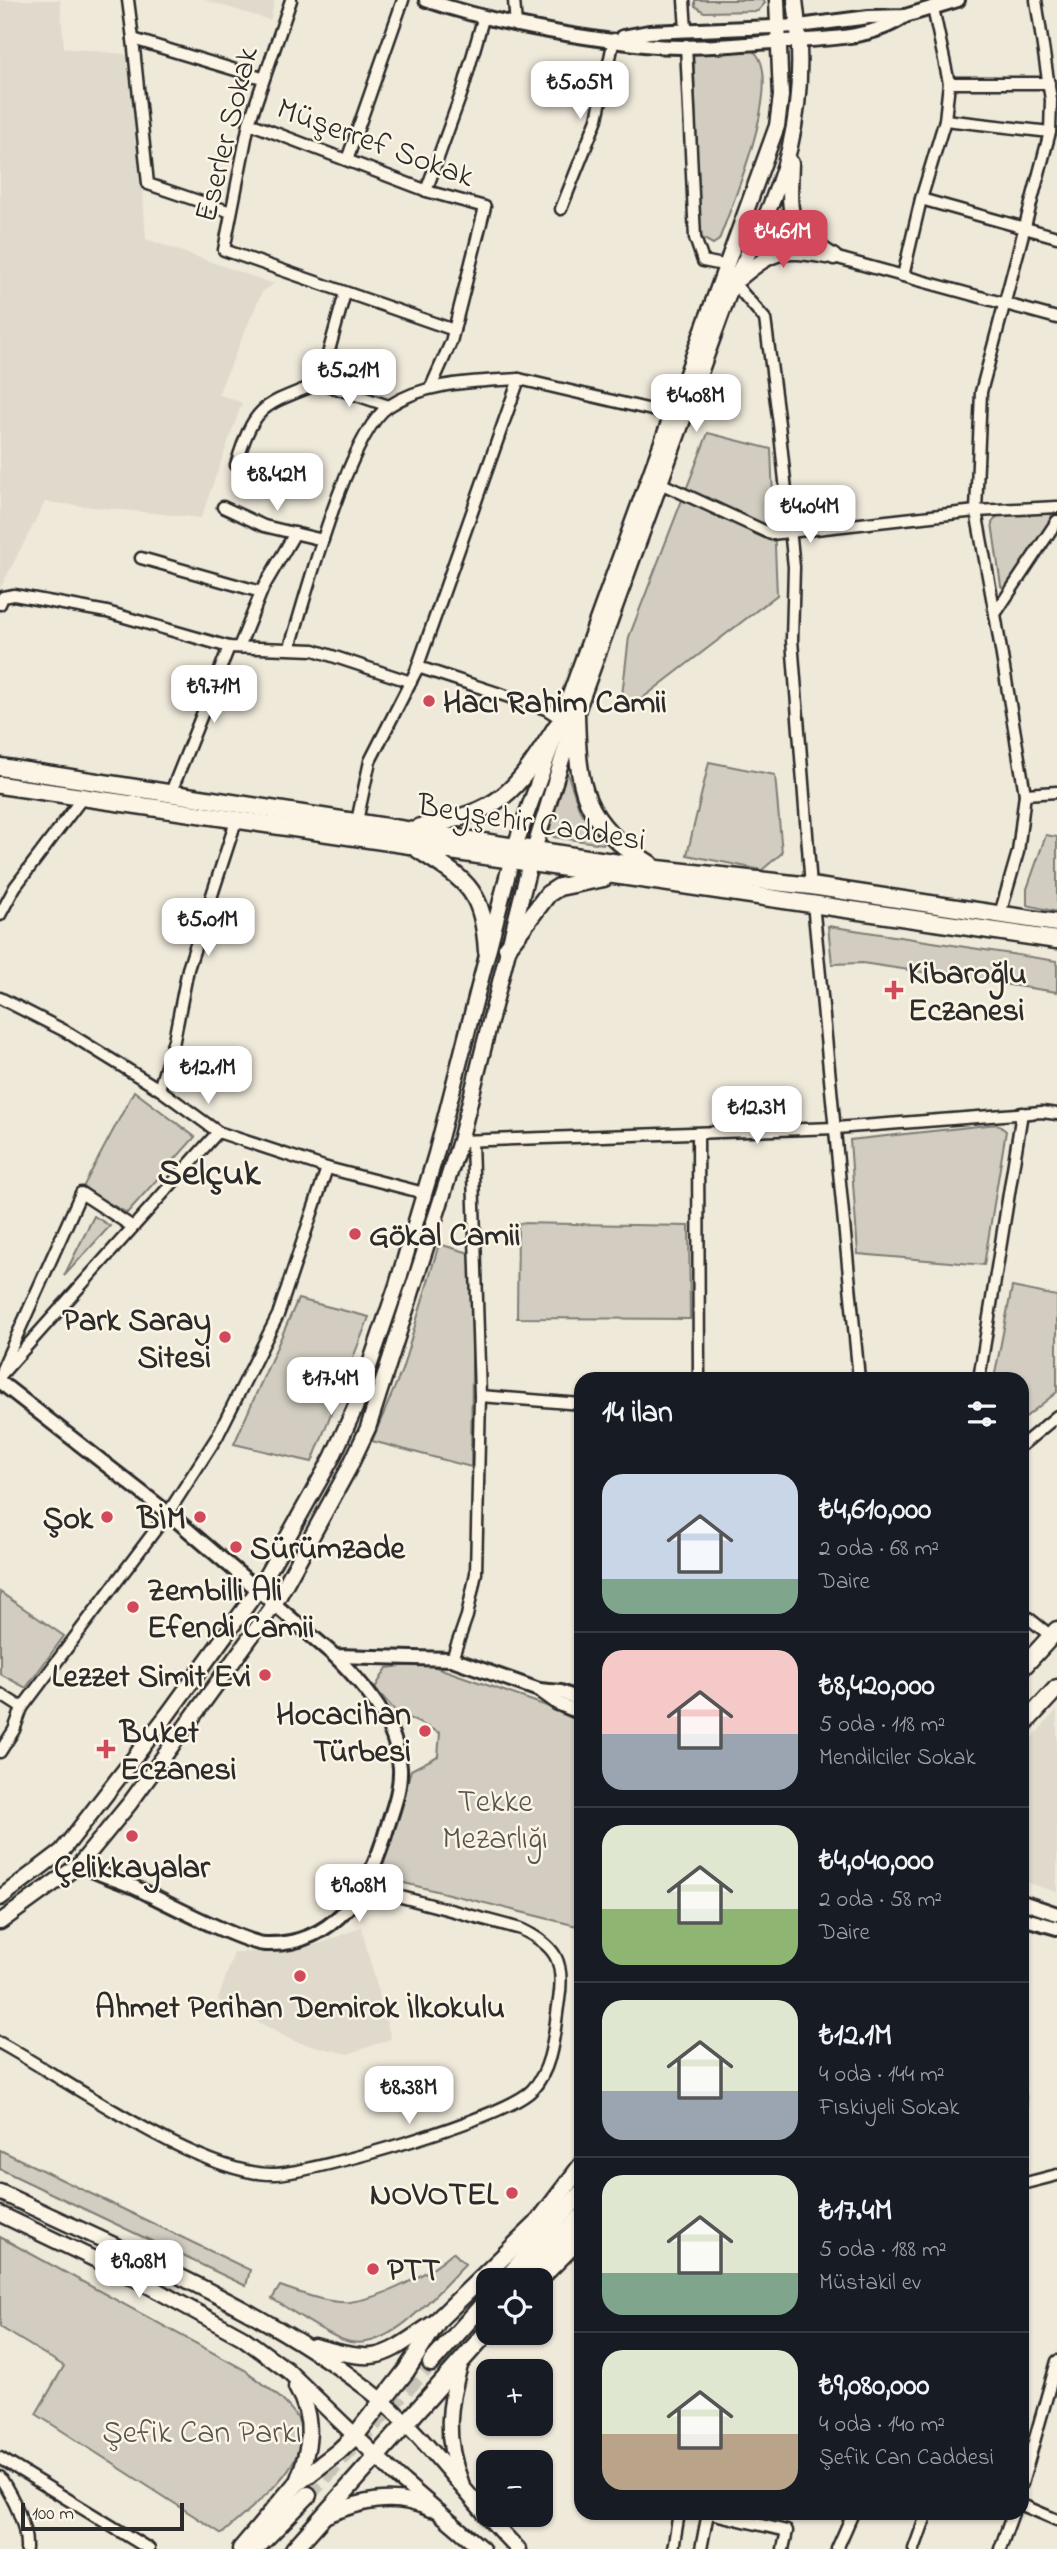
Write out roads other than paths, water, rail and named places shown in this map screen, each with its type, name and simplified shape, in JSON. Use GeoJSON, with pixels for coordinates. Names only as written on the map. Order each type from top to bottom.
{"type":"FeatureCollection","features":[{"type":"Feature","properties":{"kind":"main road"},"geometry":{"type":"LineString","coordinates":[[0,1922],[80,1864],[138,1793],[274,1605],[368,1428],[466,1141],[507,948],[564,720],[777,126],[781,96],[777,0]]}},
{"type":"Feature","properties":{"kind":"main road"},"geometry":{"type":"LineString","coordinates":[[795,0],[799,34],[800,100],[792,150],[789,204],[793,223],[798,231],[834,257]]}},
{"type":"Feature","properties":{"kind":"main road"},"geometry":{"type":"LineString","coordinates":[[0,1898],[62,1851],[168,1714],[258,1590],[332,1458],[355,1408],[424,1193],[512,853],[660,483],[733,282],[762,231],[792,150]]}},
{"type":"Feature","properties":{"kind":"main road"},"geometry":{"type":"LineString","coordinates":[[733,282],[773,252],[805,252],[834,257]]}},
{"type":"Feature","properties":{"kind":"main road"},"geometry":{"type":"LineString","coordinates":[[407,836],[477,814],[504,798],[564,720]]}},
{"type":"Feature","properties":{"kind":"main road"},"geometry":{"type":"LineString","coordinates":[[564,720],[584,796],[591,811],[618,844],[658,869]]}},
{"type":"Feature","properties":{"kind":"main road","name":"Beyşehir Caddesi"},"geometry":{"type":"LineString","coordinates":[[0,767],[357,821],[407,836]]}},
{"type":"Feature","properties":{"kind":"main road","name":"Beyşehir Caddesi"},"geometry":{"type":"LineString","coordinates":[[0,785],[236,821],[407,836],[532,856],[658,869],[1057,940]]}},
{"type":"Feature","properties":{"kind":"main road"},"geometry":{"type":"LineString","coordinates":[[407,836],[463,879],[482,911],[487,951]]}},
{"type":"Feature","properties":{"kind":"main road","name":"Beyşehir Caddesi"},"geometry":{"type":"LineString","coordinates":[[532,856],[613,876],[1000,914],[1057,923]]}},
{"type":"Feature","properties":{"kind":"main road"},"geometry":{"type":"LineString","coordinates":[[507,948],[548,894],[559,887],[613,876]]}},
{"type":"Feature","properties":{"kind":"main road"},"geometry":{"type":"LineString","coordinates":[[1029,1660],[1054,1633]]}},
{"type":"Feature","properties":{"kind":"main road"},"geometry":{"type":"LineString","coordinates":[[1029,1718],[1057,1688]]}},
{"type":"Feature","properties":{"kind":"main road"},"geometry":{"type":"LineString","coordinates":[[241,2549],[355,2435],[383,2402],[439,2319],[537,2224],[574,2175]]}},
{"type":"Feature","properties":{"kind":"main road"},"geometry":{"type":"LineString","coordinates":[[0,2192],[189,2283],[302,2342],[383,2402],[519,2549]]}},
{"type":"Feature","properties":{"kind":"main road"},"geometry":{"type":"LineString","coordinates":[[515,2268],[574,2201]]}},
{"type":"Feature","properties":{"kind":"main road"},"geometry":{"type":"LineString","coordinates":[[0,2214],[191,2307],[242,2337],[287,2370],[398,2477],[482,2549]]}},
{"type":"Feature","properties":{"kind":"main road"},"geometry":{"type":"LineString","coordinates":[[535,2268],[574,2225]]}},
{"type":"Feature","properties":{"kind":"main road"},"geometry":{"type":"LineString","coordinates":[[550,2268],[574,2244]]}},
{"type":"Feature","properties":{"kind":"main road"},"geometry":{"type":"LineString","coordinates":[[476,2315],[437,2367],[476,2332]]}},
{"type":"Feature","properties":{"kind":"main road"},"geometry":{"type":"LineString","coordinates":[[302,2342],[362,2358],[377,2357],[439,2319]]}},
{"type":"Feature","properties":{"kind":"main road"},"geometry":{"type":"LineString","coordinates":[[286,2549],[378,2458],[476,2342]]}},
{"type":"Feature","properties":{"kind":"main road"},"geometry":{"type":"LineString","coordinates":[[464,2354],[448,2415],[453,2462],[465,2493]]}},
{"type":"Feature","properties":{"kind":"main road"},"geometry":{"type":"LineString","coordinates":[[255,2549],[302,2490],[311,2427],[305,2401],[287,2370]]}},
{"type":"Feature","properties":{"kind":"main road"},"geometry":{"type":"LineString","coordinates":[[294,2549],[324,2511],[382,2498],[419,2503],[444,2515]]}},
{"type":"Feature","properties":{"kind":"street"},"geometry":{"type":"LineString","coordinates":[[128,0],[148,184],[231,212]]}},
{"type":"Feature","properties":{"kind":"street","name":"Eserler Sokak"},"geometry":{"type":"LineString","coordinates":[[291,0],[262,78],[249,123],[223,250],[454,330]]}},
{"type":"Feature","properties":{"kind":"street"},"geometry":{"type":"LineString","coordinates":[[347,160],[402,0]]}},
{"type":"Feature","properties":{"kind":"street"},"geometry":{"type":"LineString","coordinates":[[426,0],[483,19],[516,26],[645,45],[686,44],[779,34]]}},
{"type":"Feature","properties":{"kind":"street"},"geometry":{"type":"LineString","coordinates":[[514,0],[516,26]]}},
{"type":"Feature","properties":{"kind":"street"},"geometry":{"type":"LineString","coordinates":[[684,0],[686,30]]}},
{"type":"Feature","properties":{"kind":"street"},"geometry":{"type":"LineString","coordinates":[[614,39],[686,30],[839,38],[892,26],[905,16],[958,0]]}},
{"type":"Feature","properties":{"kind":"street"},"geometry":{"type":"LineString","coordinates":[[1000,914],[1018,852],[1025,794],[976,511],[981,392],[1026,230],[1050,132],[1054,100],[1036,0]]}},
{"type":"Feature","properties":{"kind":"street"},"geometry":{"type":"LineString","coordinates":[[903,276],[921,199],[945,120],[949,83],[933,8]]}},
{"type":"Feature","properties":{"kind":"street"},"geometry":{"type":"LineString","coordinates":[[426,191],[463,89],[483,19]]}},
{"type":"Feature","properties":{"kind":"street"},"geometry":{"type":"LineString","coordinates":[[133,39],[262,78]]}},
{"type":"Feature","properties":{"kind":"street"},"geometry":{"type":"LineString","coordinates":[[561,209],[597,119],[614,39]]}},
{"type":"Feature","properties":{"kind":"street"},"geometry":{"type":"LineString","coordinates":[[686,44],[695,238],[703,261],[728,266]]}},
{"type":"Feature","properties":{"kind":"street"},"geometry":{"type":"LineString","coordinates":[[949,83],[1049,83]]}},
{"type":"Feature","properties":{"kind":"street"},"geometry":{"type":"LineString","coordinates":[[945,120],[1050,132]]}},
{"type":"Feature","properties":{"kind":"street","name":"Müşerref Sokak"},"geometry":{"type":"LineString","coordinates":[[249,123],[426,191],[485,207],[454,330]]}},
{"type":"Feature","properties":{"kind":"street"},"geometry":{"type":"LineString","coordinates":[[921,199],[1057,237]]}},
{"type":"Feature","properties":{"kind":"street"},"geometry":{"type":"LineString","coordinates":[[834,257],[1057,318]]}},
{"type":"Feature","properties":{"kind":"street"},"geometry":{"type":"LineString","coordinates":[[733,282],[765,319],[790,532],[794,567],[792,640],[812,895],[858,1372]]}},
{"type":"Feature","properties":{"kind":"street"},"geometry":{"type":"LineString","coordinates":[[320,383],[345,293]]}},
{"type":"Feature","properties":{"kind":"street"},"geometry":{"type":"LineString","coordinates":[[431,387],[454,330]]}},
{"type":"Feature","properties":{"kind":"street"},"geometry":{"type":"LineString","coordinates":[[357,821],[370,761],[418,667],[519,379]]}},
{"type":"Feature","properties":{"kind":"street"},"geometry":{"type":"LineString","coordinates":[[290,648],[331,513],[369,425],[389,406],[431,387],[519,379],[656,411],[675,411]]}},
{"type":"Feature","properties":{"kind":"street"},"geometry":{"type":"LineString","coordinates":[[236,465],[246,431],[257,411],[320,383],[389,406]]}},
{"type":"Feature","properties":{"kind":"street"},"geometry":{"type":"LineString","coordinates":[[660,483],[771,534],[976,511],[1057,508]]}},
{"type":"Feature","properties":{"kind":"street"},"geometry":{"type":"LineString","coordinates":[[223,507],[264,526],[323,540]]}},
{"type":"Feature","properties":{"kind":"street"},"geometry":{"type":"LineString","coordinates":[[995,614],[1057,521]]}},
{"type":"Feature","properties":{"kind":"street"},"geometry":{"type":"LineString","coordinates":[[171,792],[234,647],[261,592],[295,533]]}},
{"type":"Feature","properties":{"kind":"street"},"geometry":{"type":"LineString","coordinates":[[141,558],[261,592]]}},
{"type":"Feature","properties":{"kind":"street"},"geometry":{"type":"LineString","coordinates":[[0,604],[3,597],[14,595],[107,612],[234,647],[314,650],[411,682]]}},
{"type":"Feature","properties":{"kind":"street"},"geometry":{"type":"LineString","coordinates":[[418,667],[545,709],[564,720]]}},
{"type":"Feature","properties":{"kind":"street"},"geometry":{"type":"LineString","coordinates":[[1025,794],[1057,792]]}},
{"type":"Feature","properties":{"kind":"street"},"geometry":{"type":"LineString","coordinates":[[0,915],[15,887],[83,797]]}},
{"type":"Feature","properties":{"kind":"street"},"geometry":{"type":"LineString","coordinates":[[159,1089],[174,1040],[188,970],[236,821]]}},
{"type":"Feature","properties":{"kind":"street"},"geometry":{"type":"LineString","coordinates":[[0,998],[65,1031],[159,1089],[218,1132],[327,1168],[424,1193]]}},
{"type":"Feature","properties":{"kind":"street"},"geometry":{"type":"LineString","coordinates":[[980,1372],[1022,1113]]}},
{"type":"Feature","properties":{"kind":"street"},"geometry":{"type":"LineString","coordinates":[[452,1660],[467,1616],[476,1573],[480,1396],[466,1141],[836,1128],[1022,1113],[1057,1114]]}},
{"type":"Feature","properties":{"kind":"street"},"geometry":{"type":"LineString","coordinates":[[0,1374],[218,1132]]}},
{"type":"Feature","properties":{"kind":"street"},"geometry":{"type":"LineString","coordinates":[[698,1133],[699,1372]]}},
{"type":"Feature","properties":{"kind":"street"},"geometry":{"type":"LineString","coordinates":[[0,1752],[14,1730],[22,1707],[168,1513],[217,1437],[278,1315],[327,1168]]}},
{"type":"Feature","properties":{"kind":"street"},"geometry":{"type":"LineString","coordinates":[[0,1374],[81,1193],[133,1227]]}},
{"type":"Feature","properties":{"kind":"street"},"geometry":{"type":"LineString","coordinates":[[0,1382],[168,1513],[335,1656],[363,1684],[384,1714],[400,1767],[397,1796],[386,1835],[364,1887],[346,1914],[329,1927],[303,1940],[264,1945],[80,1864]]}},
{"type":"Feature","properties":{"kind":"street"},"geometry":{"type":"LineString","coordinates":[[480,1396],[574,1403]]}},
{"type":"Feature","properties":{"kind":"street"},"geometry":{"type":"LineString","coordinates":[[1029,1439],[1057,1416]]}},
{"type":"Feature","properties":{"kind":"street"},"geometry":{"type":"LineString","coordinates":[[1029,1617],[1054,1633]]}},
{"type":"Feature","properties":{"kind":"street"},"geometry":{"type":"LineString","coordinates":[[335,1656],[420,1656],[452,1660],[539,1690],[561,1692],[574,1697]]}},
{"type":"Feature","properties":{"kind":"street"},"geometry":{"type":"LineString","coordinates":[[539,1690],[556,1703],[574,1710]]}},
{"type":"Feature","properties":{"kind":"street"},"geometry":{"type":"LineString","coordinates":[[0,1694],[22,1707]]}},
{"type":"Feature","properties":{"kind":"street"},"geometry":{"type":"LineString","coordinates":[[0,2043],[138,2125],[194,2152],[233,2168],[275,2174],[420,2139],[487,2114],[531,2091],[546,2069],[560,1992],[561,1968],[543,1940],[522,1929],[364,1887]]}},
{"type":"Feature","properties":{"kind":"street"},"geometry":{"type":"LineString","coordinates":[[1029,1904],[1057,1914]]}},
{"type":"Feature","properties":{"kind":"street"},"geometry":{"type":"LineString","coordinates":[[1029,1920],[1057,1927]]}},
{"type":"Feature","properties":{"kind":"street"},"geometry":{"type":"LineString","coordinates":[[1029,2182],[1057,2175]]}},
{"type":"Feature","properties":{"kind":"street"},"geometry":{"type":"LineString","coordinates":[[1029,2459],[1057,2361]]}},
{"type":"Feature","properties":{"kind":"street"},"geometry":{"type":"LineString","coordinates":[[0,2458],[149,2549]]}},
{"type":"Feature","properties":{"kind":"street"},"geometry":{"type":"LineString","coordinates":[[0,2477],[12,2497],[27,2538],[26,2549]]}},
{"type":"Feature","properties":{"kind":"street"},"geometry":{"type":"LineString","coordinates":[[1029,2508],[1057,2521]]}},
{"type":"Feature","properties":{"kind":"street"},"geometry":{"type":"LineString","coordinates":[[673,2549],[679,2520]]}},
{"type":"Feature","properties":{"kind":"street"},"geometry":{"type":"LineString","coordinates":[[701,2549],[707,2520]]}},
{"type":"Feature","properties":{"kind":"street"},"geometry":{"type":"LineString","coordinates":[[739,2520],[787,2531],[783,2549]]}},
{"type":"Feature","properties":{"kind":"street"},"geometry":{"type":"LineString","coordinates":[[837,2549],[850,2520]]}},
{"type":"Feature","properties":{"kind":"street"},"geometry":{"type":"LineString","coordinates":[[914,2549],[924,2520]]}},
{"type":"Feature","properties":{"kind":"street"},"geometry":{"type":"LineString","coordinates":[[1000,2549],[1010,2520]]}},
{"type":"Feature","properties":{"kind":"tunnel"},"geometry":{"type":"LineString","coordinates":[[308,2495],[431,2363]]}},
{"type":"Feature","properties":{"kind":"place","name":"Hacı Rahim Camii"},"geometry":{"type":"Point","coordinates":[429,701]}},
{"type":"Feature","properties":{"kind":"place","name":"Kibaroğlu Eczanesi"},"geometry":{"type":"Point","coordinates":[894,990]}},
{"type":"Feature","properties":{"kind":"place","name":"Gökal Camii"},"geometry":{"type":"Point","coordinates":[355,1234]}},
{"type":"Feature","properties":{"kind":"place","name":"Park Saray Sitesi"},"geometry":{"type":"Point","coordinates":[225,1337]}},
{"type":"Feature","properties":{"kind":"place","name":"Şok"},"geometry":{"type":"Point","coordinates":[107,1517]}},
{"type":"Feature","properties":{"kind":"place","name":"BİM"},"geometry":{"type":"Point","coordinates":[200,1517]}},
{"type":"Feature","properties":{"kind":"place","name":"Sürümzade"},"geometry":{"type":"Point","coordinates":[236,1547]}},
{"type":"Feature","properties":{"kind":"place","name":"Zembilli Ali Efendi Camii"},"geometry":{"type":"Point","coordinates":[133,1607]}},
{"type":"Feature","properties":{"kind":"place","name":"Lezzet Simit Evi"},"geometry":{"type":"Point","coordinates":[265,1675]}},
{"type":"Feature","properties":{"kind":"place","name":"Hocacihan Türbesi"},"geometry":{"type":"Point","coordinates":[425,1731]}},
{"type":"Feature","properties":{"kind":"place","name":"Buket Eczanesi"},"geometry":{"type":"Point","coordinates":[106,1749]}},
{"type":"Feature","properties":{"kind":"place","name":"Çelikkayalar"},"geometry":{"type":"Point","coordinates":[132,1836]}},
{"type":"Feature","properties":{"kind":"place","name":"Ahmet Perihan Demirok İlkokulu"},"geometry":{"type":"Point","coordinates":[300,1976]}},
{"type":"Feature","properties":{"kind":"place","name":"NOVOTEL"},"geometry":{"type":"Point","coordinates":[512,2193]}},
{"type":"Feature","properties":{"kind":"place","name":"PTT"},"geometry":{"type":"Point","coordinates":[373,2269]}},
{"type":"Feature","properties":{"kind":"district","name":"Selçuk"},"geometry":{"type":"Point","coordinates":[209,1171]}},
{"type":"Feature","properties":{"kind":"park label","name":"Tekke Mezarlığı"},"geometry":{"type":"Point","coordinates":[495,1818]}},
{"type":"Feature","properties":{"kind":"park label","name":"Şefik Can Parkı"},"geometry":{"type":"Point","coordinates":[202,2431]}}]}
